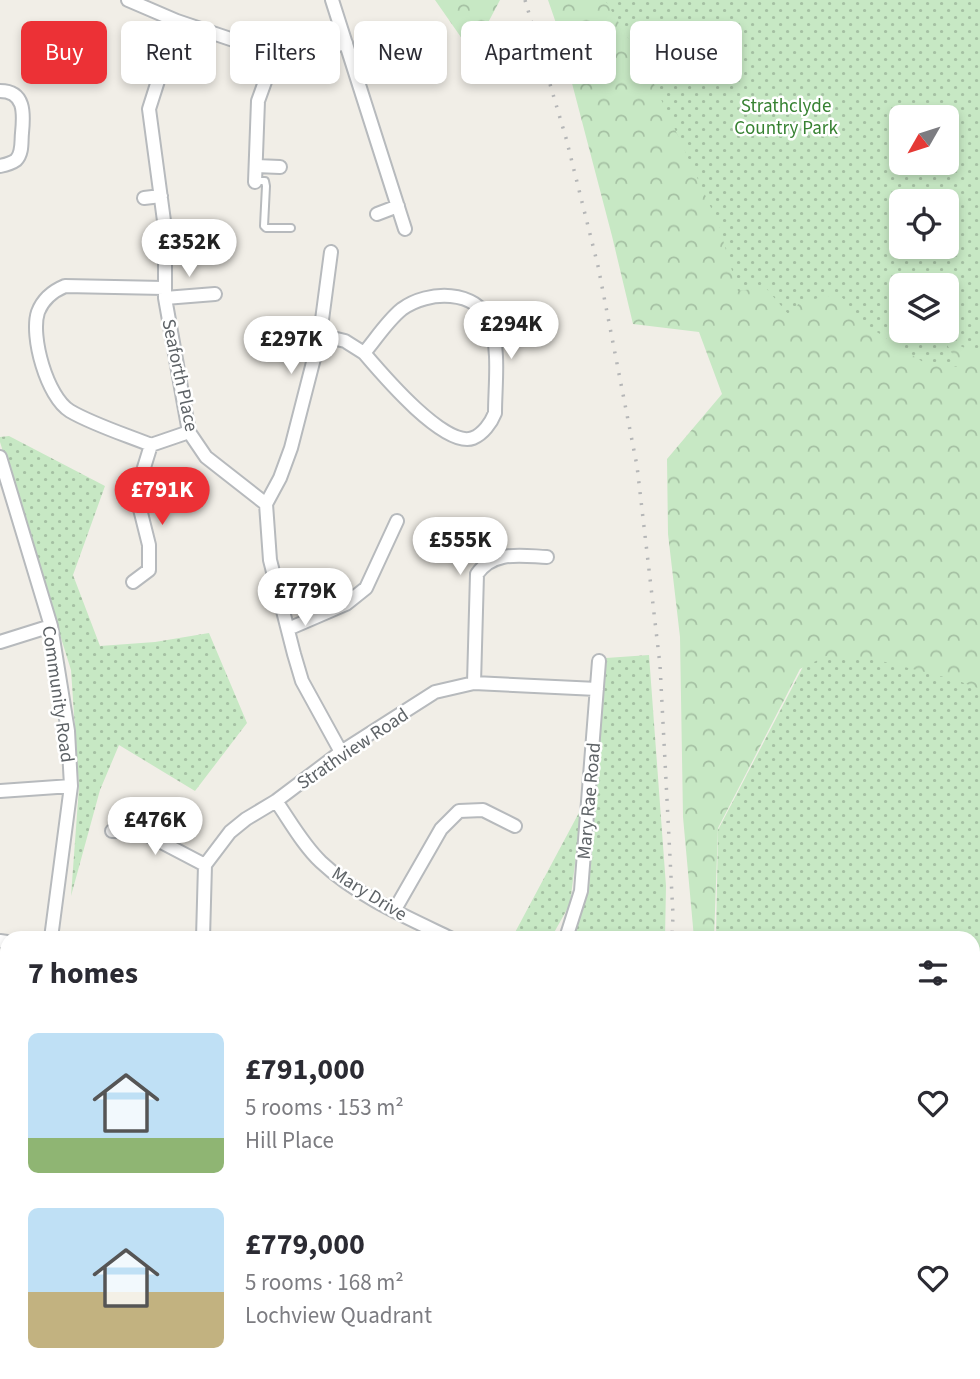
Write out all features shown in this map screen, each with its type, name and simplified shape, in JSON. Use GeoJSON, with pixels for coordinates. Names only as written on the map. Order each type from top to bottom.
{"type":"FeatureCollection","features":[{"type":"Feature","properties":{"kind":"street"},"geometry":{"type":"LineString","coordinates":[[128,0],[177,21]]}},
{"type":"Feature","properties":{"kind":"street"},"geometry":{"type":"LineString","coordinates":[[332,0],[405,229]]}},
{"type":"Feature","properties":{"kind":"street"},"geometry":{"type":"LineString","coordinates":[[340,44],[346,43]]}},
{"type":"Feature","properties":{"kind":"street"},"geometry":{"type":"LineString","coordinates":[[157,84],[149,109],[164,221]]}},
{"type":"Feature","properties":{"kind":"street"},"geometry":{"type":"LineString","coordinates":[[255,182],[258,101],[264,84]]}},
{"type":"Feature","properties":{"kind":"street"},"geometry":{"type":"LineString","coordinates":[[0,91],[12,92],[20,100],[24,111],[20,152],[16,159],[0,166]]}},
{"type":"Feature","properties":{"kind":"street"},"geometry":{"type":"LineString","coordinates":[[256,166],[280,167]]}},
{"type":"Feature","properties":{"kind":"street"},"geometry":{"type":"LineString","coordinates":[[144,198],[160,196]]}},
{"type":"Feature","properties":{"kind":"street"},"geometry":{"type":"LineString","coordinates":[[377,214],[398,206]]}},
{"type":"Feature","properties":{"kind":"street","name":"Seaforth Place"},"geometry":{"type":"LineString","coordinates":[[165,245],[165,293],[189,432],[205,457],[266,505]]}},
{"type":"Feature","properties":{"kind":"street"},"geometry":{"type":"LineString","coordinates":[[331,252],[320,335],[291,449],[281,478],[266,505],[270,560],[302,681],[341,752]]}},
{"type":"Feature","properties":{"kind":"street"},"geometry":{"type":"LineString","coordinates":[[165,293],[65,286],[54,290],[44,301],[38,312],[36,327],[45,374],[56,399],[70,411],[151,445],[189,432]]}},
{"type":"Feature","properties":{"kind":"street","name":"Seaforth Place"},"geometry":{"type":"LineString","coordinates":[[165,293],[215,294]]}},
{"type":"Feature","properties":{"kind":"street"},"geometry":{"type":"LineString","coordinates":[[320,335],[345,341],[363,353],[425,417],[453,435],[472,438],[492,420],[495,413],[494,340],[485,311],[477,304],[453,296],[423,299],[396,315],[363,353]]}},
{"type":"Feature","properties":{"kind":"street"},"geometry":{"type":"LineString","coordinates":[[133,582],[149,570],[149,545],[138,501],[142,474],[151,445]]}},
{"type":"Feature","properties":{"kind":"street","name":"Community Road"},"geometry":{"type":"LineString","coordinates":[[0,457],[6,494],[51,626],[68,731],[71,786],[52,931]]}},
{"type":"Feature","properties":{"kind":"street"},"geometry":{"type":"LineString","coordinates":[[288,629],[345,604],[366,588],[397,521]]}},
{"type":"Feature","properties":{"kind":"street"},"geometry":{"type":"LineString","coordinates":[[474,683],[477,574],[490,560],[502,556],[547,557]]}},
{"type":"Feature","properties":{"kind":"street"},"geometry":{"type":"LineString","coordinates":[[0,642],[51,626]]}},
{"type":"Feature","properties":{"kind":"street","name":"Mary Rae Road"},"geometry":{"type":"LineString","coordinates":[[568,931],[581,891],[599,661]]}},
{"type":"Feature","properties":{"kind":"street","name":"Strathview Road"},"geometry":{"type":"LineString","coordinates":[[205,864],[230,832],[246,819],[276,801],[341,752],[435,692],[474,683],[597,689]]}},
{"type":"Feature","properties":{"kind":"street"},"geometry":{"type":"LineString","coordinates":[[0,791],[71,786]]}},
{"type":"Feature","properties":{"kind":"street","name":"Mary Drive"},"geometry":{"type":"LineString","coordinates":[[276,801],[319,860],[347,883],[394,911],[435,931]]}},
{"type":"Feature","properties":{"kind":"street"},"geometry":{"type":"LineString","coordinates":[[394,911],[441,829],[459,811],[483,810],[515,827]]}},
{"type":"Feature","properties":{"kind":"street"},"geometry":{"type":"LineString","coordinates":[[112,831],[142,832],[205,864],[203,931]]}},
{"type":"Feature","properties":{"kind":"lane"},"geometry":{"type":"LineString","coordinates":[[255,182],[265,181],[264,226],[291,228]]}},
{"type":"Feature","properties":{"kind":"green space"},"geometry":{"type":"Polygon","coordinates":[[[435,0],[500,0],[489,21],[461,21],[461,37],[435,0]]]}},
{"type":"Feature","properties":{"kind":"green space"},"geometry":{"type":"Polygon","coordinates":[[[548,0],[605,0],[630,41],[630,84],[654,84],[718,223],[738,291],[765,287],[789,315],[800,302],[839,294],[866,325],[889,340],[889,343],[894,343],[926,364],[960,367],[946,343],[954,343],[980,355],[980,689],[956,680],[877,660],[826,656],[800,669],[718,828],[714,931],[693,931],[683,817],[680,637],[668,534],[667,459],[722,394],[699,332],[633,324],[572,84],[616,84],[616,21],[555,21],[548,0]]]}},
{"type":"Feature","properties":{"kind":"green space","name":"Strathclyde Country Park"},"geometry":{"type":"Polygon","coordinates":[[[587,0],[980,0],[980,931],[716,931],[718,830],[806,661],[799,529],[616,72],[616,21],[595,21],[587,0]]]}},
{"type":"Feature","properties":{"kind":"green space"},"geometry":{"type":"Polygon","coordinates":[[[9,436],[105,486],[73,575],[100,646],[155,642],[209,633],[247,723],[195,791],[119,745],[100,790],[71,896],[79,787],[71,670],[0,442],[0,437],[9,436]]]}},
{"type":"Feature","properties":{"kind":"green space"},"geometry":{"type":"Polygon","coordinates":[[[649,655],[666,886],[665,931],[571,931],[589,886],[606,658],[649,655]]]}},
{"type":"Feature","properties":{"kind":"green space"},"geometry":{"type":"Polygon","coordinates":[[[582,807],[570,904],[555,931],[516,931],[582,807]]]}},
{"type":"Feature","properties":{"kind":"railway"},"geometry":{"type":"LineString","coordinates":[[525,0],[566,138],[598,266],[637,466],[660,665],[672,931]]}}]}
